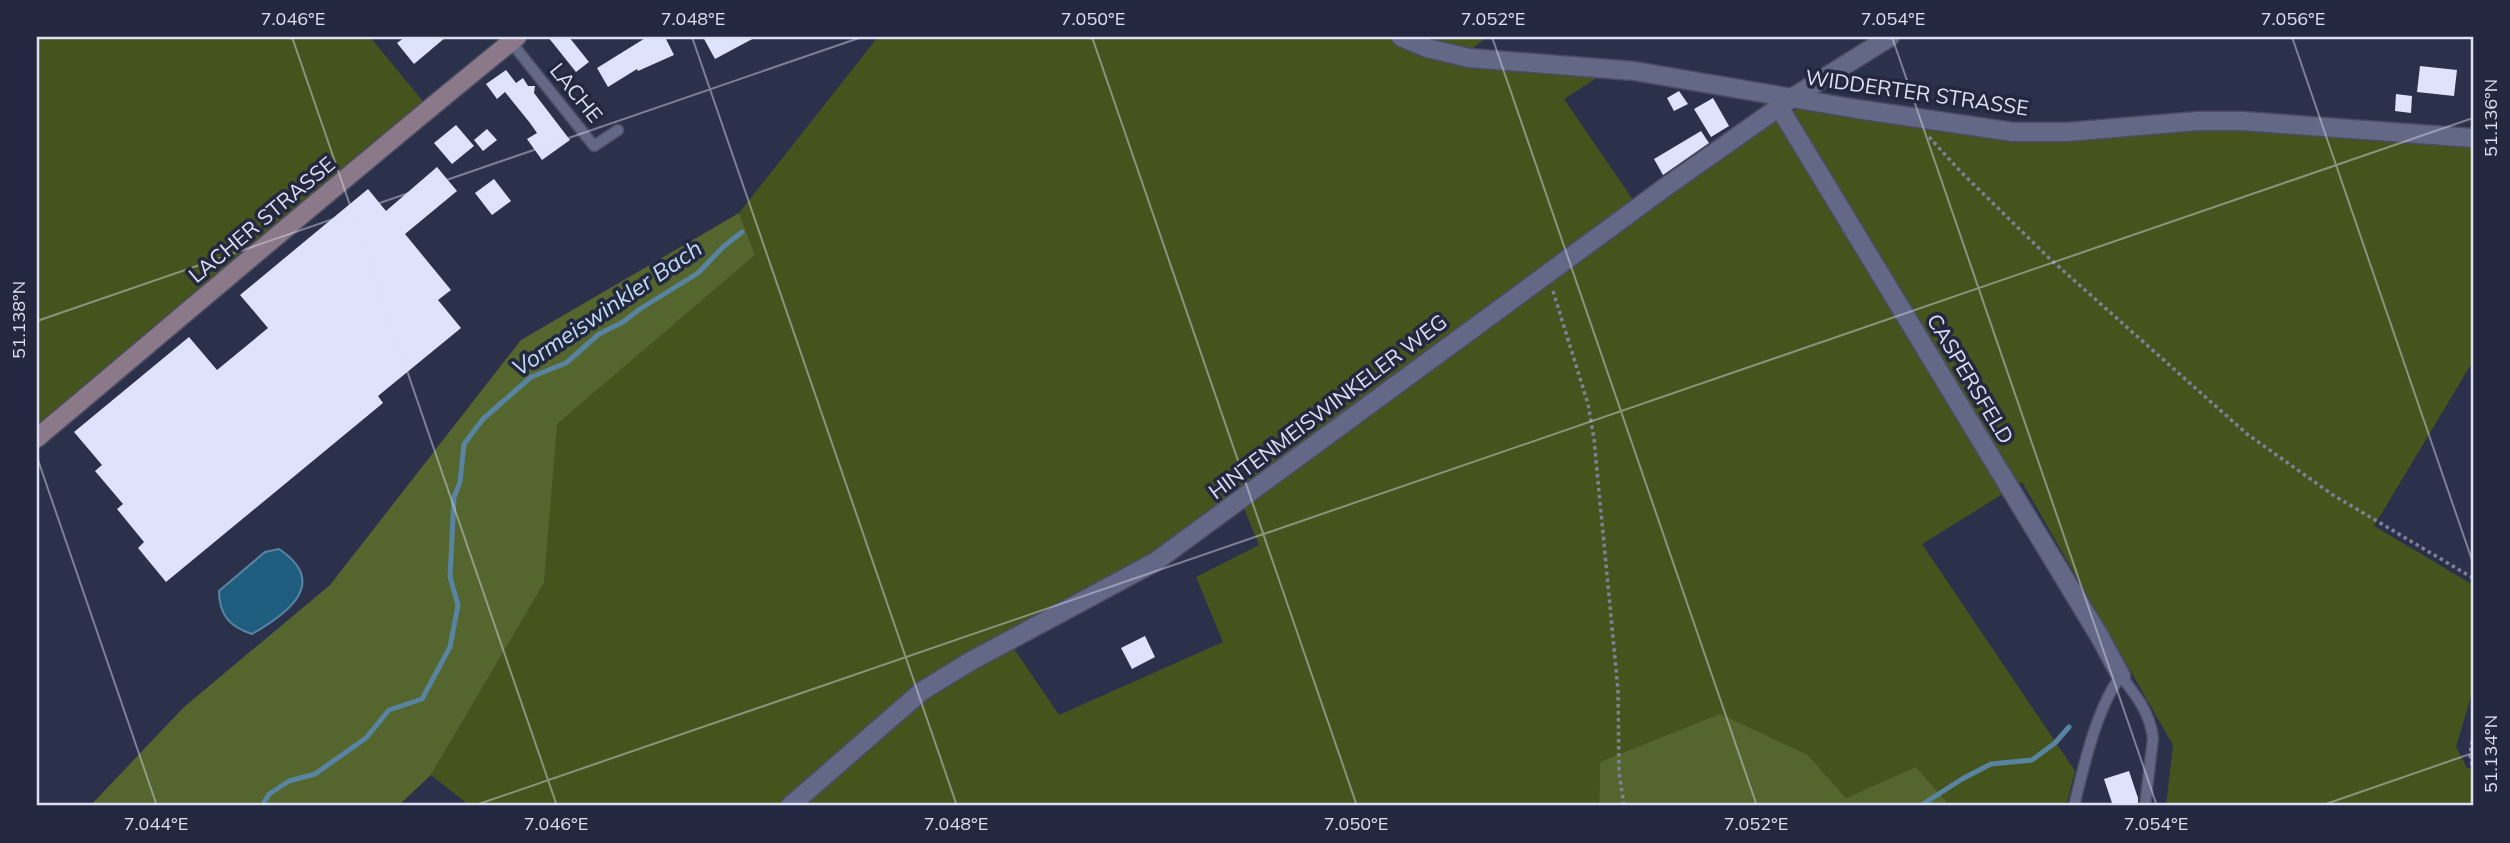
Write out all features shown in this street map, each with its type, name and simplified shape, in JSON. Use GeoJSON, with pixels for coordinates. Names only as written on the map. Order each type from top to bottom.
{"type":"FeatureCollection","features":[{"type":"Feature","properties":{"kind":"street","name":"WIDDERTER STRASSE"},"geometry":{"type":"LineString","coordinates":[[1401,37],[1427,48],[1469,58],[1634,71],[1785,103],[1996,130],[2038,133],[2198,121],[2242,121],[2315,124],[2473,138]]}},
{"type":"Feature","properties":{"kind":"street","name":"HINTENMEISWINKELER WEG"},"geometry":{"type":"LineString","coordinates":[[790,806],[922,691],[971,661],[1155,562],[1546,273],[1785,103],[1890,37]]}},
{"type":"Feature","properties":{"kind":"street","name":"LACHER STRASSE"},"geometry":{"type":"LineString","coordinates":[[37,438],[514,39]]}},
{"type":"Feature","properties":{"kind":"street","name":"CASPERSFELD"},"geometry":{"type":"LineString","coordinates":[[1785,103],[2121,676]]}},
{"type":"Feature","properties":{"kind":"lane","name":"LACHE"},"geometry":{"type":"LineString","coordinates":[[514,39],[594,146],[618,130]]}},
{"type":"Feature","properties":{"kind":"lane"},"geometry":{"type":"LineString","coordinates":[[2074,806],[2105,705],[2121,676]]}},
{"type":"Feature","properties":{"kind":"lane","name":"CASPERSFELD"},"geometry":{"type":"LineString","coordinates":[[2121,676],[2140,701],[2153,737],[2145,806]]}},
{"type":"Feature","properties":{"kind":"path"},"geometry":{"type":"LineString","coordinates":[[1916,118],[1945,157],[1991,202],[2227,418],[2333,495],[2473,578]]}},
{"type":"Feature","properties":{"kind":"path"},"geometry":{"type":"LineString","coordinates":[[1546,273],[1588,404],[1594,439],[1618,691],[1619,772],[1623,806]]}},
{"type":"Feature","properties":{"kind":"path"},"geometry":{"type":"LineString","coordinates":[[2473,734],[2470,755],[2473,767]]}},
{"type":"Feature","properties":{"kind":"green space"},"geometry":{"type":"Polygon","coordinates":[[[37,37],[370,37],[425,104],[37,427],[37,37]]]}},
{"type":"Feature","properties":{"kind":"green space"},"geometry":{"type":"Polygon","coordinates":[[[878,37],[1386,37],[1409,48],[1463,65],[1598,77],[1564,99],[1633,200],[1172,543],[898,701],[781,806],[470,806],[431,775],[544,583],[556,424],[755,255],[739,213],[878,37]]]}},
{"type":"Feature","properties":{"kind":"green space"},"geometry":{"type":"Polygon","coordinates":[[[1422,37],[1487,37],[1470,50],[1422,37]]]}},
{"type":"Feature","properties":{"kind":"green space"},"geometry":{"type":"Polygon","coordinates":[[[1804,107],[2017,139],[2216,127],[2473,143],[2473,361],[2374,526],[2473,585],[2473,689],[2456,747],[2467,768],[2473,769],[2473,806],[2166,806],[2173,745],[2022,482],[1922,544],[2075,771],[2066,806],[1950,806],[1916,768],[1846,798],[1808,755],[1600,762],[1599,806],[803,806],[896,718],[939,687],[1012,646],[1059,715],[1223,642],[1196,577],[1259,545],[1243,506],[1614,231],[1782,115],[1804,107]]]}},
{"type":"Feature","properties":{"kind":"green space"},"geometry":{"type":"Polygon","coordinates":[[[739,213],[755,255],[557,424],[544,583],[431,775],[398,806],[90,806],[184,707],[330,585],[521,340],[739,213]]]}},
{"type":"Feature","properties":{"kind":"green space"},"geometry":{"type":"Polygon","coordinates":[[[1720,714],[1808,755],[1846,798],[1916,767],[1950,806],[1599,806],[1600,762],[1720,714]]]}},
{"type":"Feature","properties":{"kind":"water"},"geometry":{"type":"Polygon","coordinates":[[[279,549],[294,562],[301,574],[302,586],[298,597],[289,607],[252,634],[227,619],[221,607],[219,591],[265,552],[279,549]]]}},
{"type":"Feature","properties":{"kind":"building"},"geometry":{"type":"Polygon","coordinates":[[[405,37],[446,37],[414,64],[397,43],[405,37]]]}},
{"type":"Feature","properties":{"kind":"building"},"geometry":{"type":"Polygon","coordinates":[[[548,37],[569,37],[589,62],[576,72],[548,37]]]}},
{"type":"Feature","properties":{"kind":"building"},"geometry":{"type":"Polygon","coordinates":[[[647,37],[665,37],[674,55],[638,71],[637,69],[608,87],[597,68],[647,37]]]}},
{"type":"Feature","properties":{"kind":"building"},"geometry":{"type":"Polygon","coordinates":[[[703,37],[756,37],[715,59],[703,37]]]}},
{"type":"Feature","properties":{"kind":"building"},"geometry":{"type":"Polygon","coordinates":[[[2420,66],[2457,70],[2454,96],[2417,92],[2420,66]]]}},
{"type":"Feature","properties":{"kind":"building"},"geometry":{"type":"Polygon","coordinates":[[[506,70],[516,83],[523,78],[528,86],[535,86],[534,93],[570,140],[542,160],[527,139],[537,133],[530,123],[505,92],[497,99],[486,84],[506,70]]]}},
{"type":"Feature","properties":{"kind":"building"},"geometry":{"type":"Polygon","coordinates":[[[1679,91],[1688,104],[1674,111],[1667,98],[1679,91]]]}},
{"type":"Feature","properties":{"kind":"building"},"geometry":{"type":"Polygon","coordinates":[[[2396,94],[2412,96],[2411,113],[2395,111],[2396,94]]]}},
{"type":"Feature","properties":{"kind":"building"},"geometry":{"type":"Polygon","coordinates":[[[1713,98],[1729,126],[1711,137],[1694,109],[1713,98]]]}},
{"type":"Feature","properties":{"kind":"building"},"geometry":{"type":"Polygon","coordinates":[[[456,125],[474,146],[452,164],[434,143],[456,125]]]}},
{"type":"Feature","properties":{"kind":"building"},"geometry":{"type":"Polygon","coordinates":[[[487,129],[497,140],[483,151],[474,140],[487,129]]]}},
{"type":"Feature","properties":{"kind":"building"},"geometry":{"type":"Polygon","coordinates":[[[1701,131],[1709,143],[1663,175],[1654,159],[1701,131]]]}},
{"type":"Feature","properties":{"kind":"building"},"geometry":{"type":"Polygon","coordinates":[[[437,167],[457,191],[405,234],[451,290],[438,300],[461,328],[378,396],[383,403],[166,582],[138,548],[144,542],[117,509],[123,504],[95,471],[102,465],[74,432],[189,337],[217,370],[268,328],[240,295],[368,189],[386,211],[437,167]]]}},
{"type":"Feature","properties":{"kind":"building"},"geometry":{"type":"Polygon","coordinates":[[[494,179],[511,201],[492,215],[475,193],[494,179]]]}},
{"type":"Feature","properties":{"kind":"building"},"geometry":{"type":"Polygon","coordinates":[[[1145,636],[1155,657],[1132,669],[1121,648],[1145,636]]]}},
{"type":"Feature","properties":{"kind":"building"},"geometry":{"type":"Polygon","coordinates":[[[2129,771],[2138,806],[2113,806],[2104,779],[2129,771]]]}},
{"type":"Feature","properties":{"kind":"waterway","name":"Vormeiswinkler Bach"},"geometry":{"type":"LineString","coordinates":[[262,806],[269,794],[289,781],[315,774],[366,738],[389,710],[422,699],[450,647],[458,605],[450,577],[454,497],[460,482],[464,444],[483,419],[531,377],[566,363],[599,334],[623,322],[698,273],[742,232]]}},
{"type":"Feature","properties":{"kind":"waterway"},"geometry":{"type":"LineString","coordinates":[[1920,806],[1991,764],[2032,760],[2055,743],[2069,727]]}}]}
